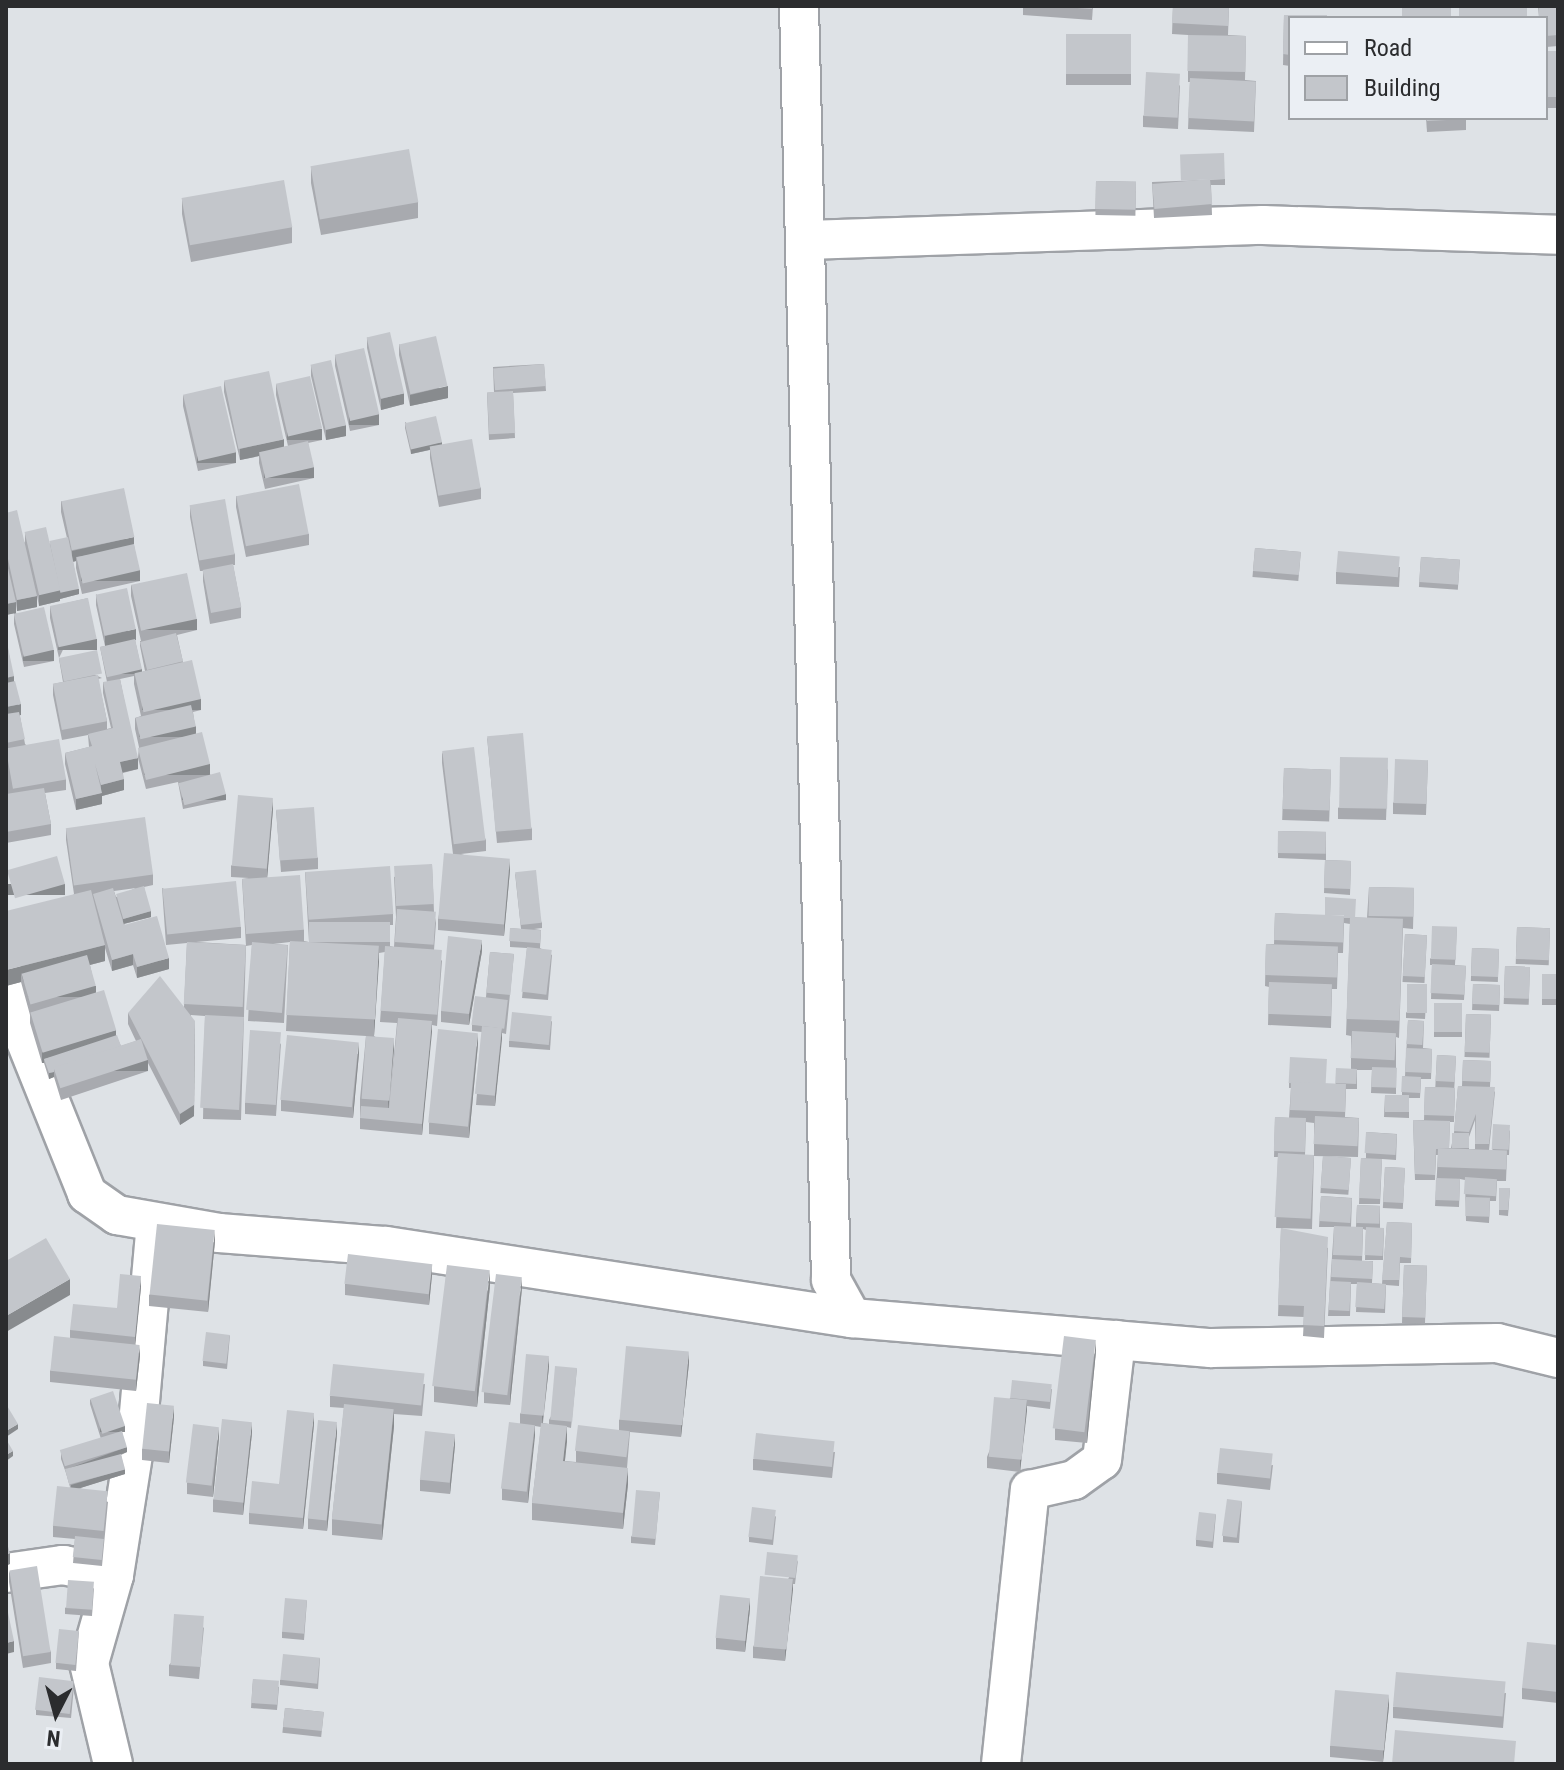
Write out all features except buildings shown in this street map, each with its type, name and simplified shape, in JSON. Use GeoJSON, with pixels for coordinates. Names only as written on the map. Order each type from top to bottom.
{"type":"FeatureCollection","features":[{"type":"Feature","properties":{"kind":"street"},"geometry":{"type":"LineString","coordinates":[[799,6],[831,1280],[852,1318]]}},
{"type":"Feature","properties":{"kind":"street"},"geometry":{"type":"LineString","coordinates":[[807,240],[1263,225],[1558,235]]}},
{"type":"Feature","properties":{"kind":"street"},"geometry":{"type":"LineString","coordinates":[[6,992],[87,1194],[117,1215],[156,1223],[386,1246],[852,1318],[1211,1348],[1497,1343],[1558,1358]]}},
{"type":"Feature","properties":{"kind":"street"},"geometry":{"type":"LineString","coordinates":[[113,1764],[89,1663],[114,1575],[138,1424],[156,1223]]}},
{"type":"Feature","properties":{"kind":"street"},"geometry":{"type":"LineString","coordinates":[[1001,1764],[1030,1490],[1074,1480],[1102,1460],[1116,1340]]}},
{"type":"Feature","properties":{"kind":"street"},"geometry":{"type":"LineString","coordinates":[[6,1573],[63,1565],[114,1575]]}}]}
